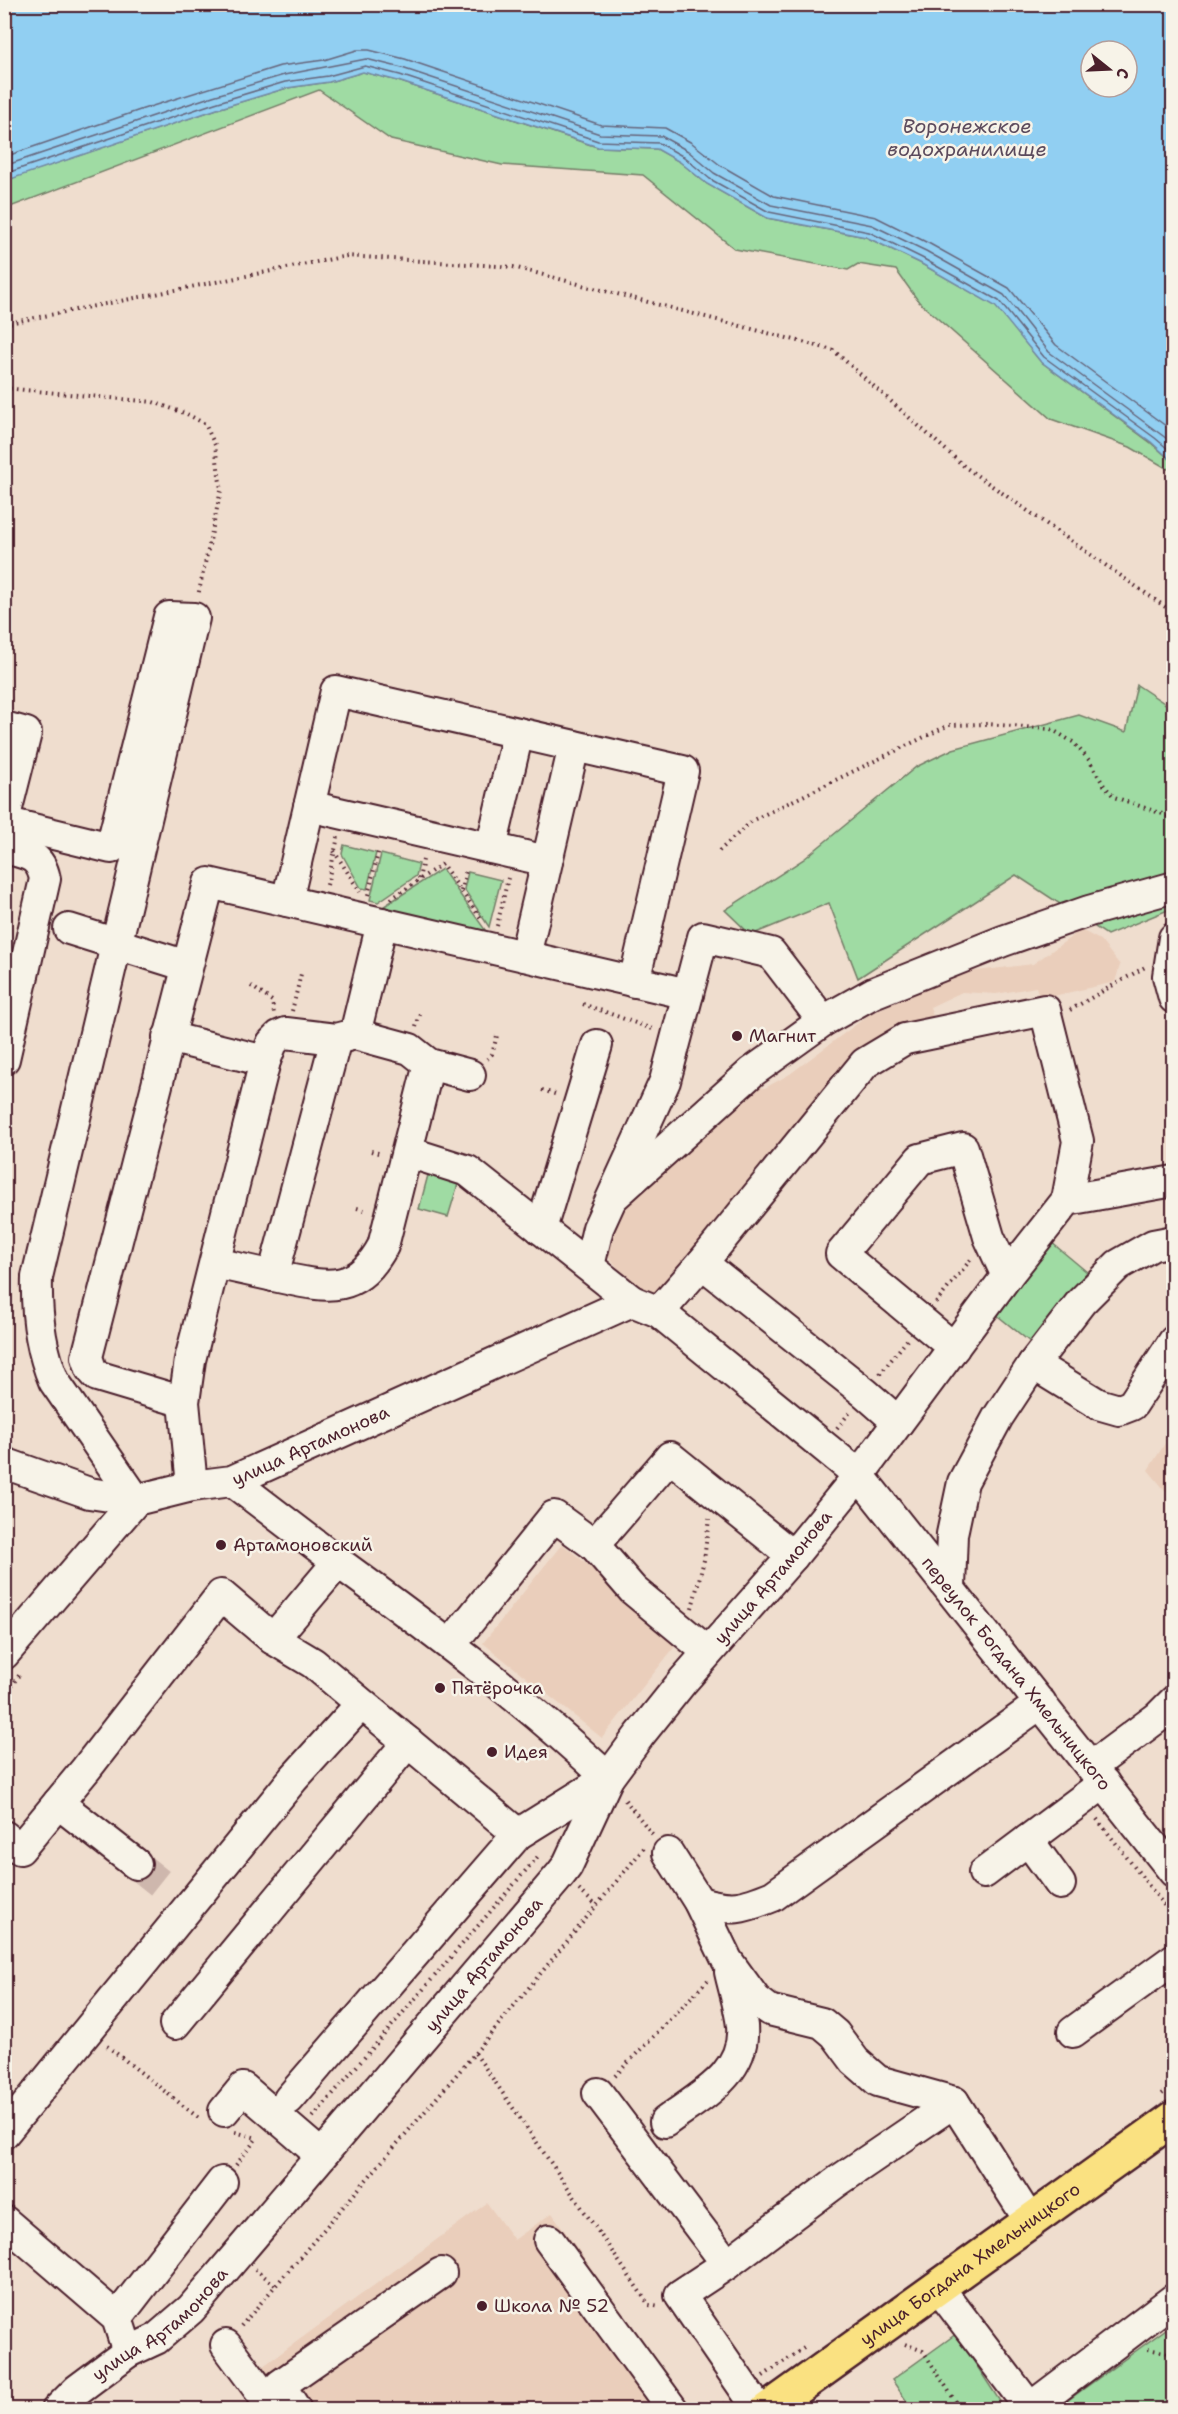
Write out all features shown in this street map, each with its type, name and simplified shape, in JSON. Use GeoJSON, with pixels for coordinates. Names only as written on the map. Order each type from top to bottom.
{"type":"FeatureCollection","features":[{"type":"Feature","properties":{"kind":"main road","name":"улица Богдана Хмельницкого"},"geometry":{"type":"LineString","coordinates":[[767,2409],[1173,2118]]}},
{"type":"Feature","properties":{"kind":"street"},"geometry":{"type":"LineString","coordinates":[[4,727],[26,733],[4,821],[111,848],[169,617],[194,618],[37,1277],[36,1305],[46,1363],[54,1381],[136,1500]]}},
{"type":"Feature","properties":{"kind":"street"},"geometry":{"type":"LineString","coordinates":[[287,901],[336,691],[683,771],[634,982]]}},
{"type":"Feature","properties":{"kind":"street"},"geometry":{"type":"LineString","coordinates":[[503,851],[518,733]]}},
{"type":"Feature","properties":{"kind":"street"},"geometry":{"type":"LineString","coordinates":[[525,956],[574,746]]}},
{"type":"Feature","properties":{"kind":"street"},"geometry":{"type":"LineString","coordinates":[[309,806],[547,861]]}},
{"type":"Feature","properties":{"kind":"street"},"geometry":{"type":"LineString","coordinates":[[4,848],[30,855],[42,866],[45,879],[4,1059]]}},
{"type":"Feature","properties":{"kind":"street"},"geometry":{"type":"LineString","coordinates":[[184,1402],[97,1376],[91,1369],[87,1357],[209,883],[373,921],[493,943],[525,956],[688,994]]}},
{"type":"Feature","properties":{"kind":"street"},"geometry":{"type":"LineString","coordinates":[[613,1197],[752,1072],[824,1021],[873,993],[1003,941],[1089,911],[1173,887]]}},
{"type":"Feature","properties":{"kind":"street"},"geometry":{"type":"LineString","coordinates":[[273,1276],[346,1036],[373,921]]}},
{"type":"Feature","properties":{"kind":"street"},"geometry":{"type":"LineString","coordinates":[[69,929],[187,966]]}},
{"type":"Feature","properties":{"kind":"street"},"geometry":{"type":"LineString","coordinates":[[589,1266],[598,1228],[665,1081],[703,937],[771,953],[824,1021]]}},
{"type":"Feature","properties":{"kind":"street"},"geometry":{"type":"LineString","coordinates":[[1172,945],[1168,976],[1173,998]]}},
{"type":"Feature","properties":{"kind":"street"},"geometry":{"type":"LineString","coordinates":[[646,1306],[702,1263],[865,1063],[905,1039],[1046,1010],[1078,1141],[1067,1200],[1173,1181]]}},
{"type":"Feature","properties":{"kind":"street"},"geometry":{"type":"LineString","coordinates":[[168,1037],[277,1044],[346,1036],[410,1049],[429,1064],[470,1075]]}},
{"type":"Feature","properties":{"kind":"street"},"geometry":{"type":"LineString","coordinates":[[192,1486],[184,1402],[190,1360],[277,1044]]}},
{"type":"Feature","properties":{"kind":"street"},"geometry":{"type":"LineString","coordinates":[[541,1229],[597,1045]]}},
{"type":"Feature","properties":{"kind":"street"},"geometry":{"type":"LineString","coordinates":[[215,1263],[332,1286],[346,1283],[360,1276],[374,1263],[383,1246],[429,1064]]}},
{"type":"Feature","properties":{"kind":"street"},"geometry":{"type":"LineString","coordinates":[[954,1347],[841,1254],[920,1159],[963,1148],[989,1237],[1007,1276]]}},
{"type":"Feature","properties":{"kind":"street"},"geometry":{"type":"LineString","coordinates":[[408,1152],[468,1171],[589,1266],[646,1306],[859,1475]]}},
{"type":"Feature","properties":{"kind":"street","name":"улица Артамонова"},"geometry":{"type":"LineString","coordinates":[[57,2409],[76,2390],[128,2352],[156,2339],[191,2308],[567,1866],[608,1778],[639,1736],[708,1652],[794,1556],[859,1475],[1007,1276],[1067,1200]]}},
{"type":"Feature","properties":{"kind":"street"},"geometry":{"type":"LineString","coordinates":[[950,1587],[951,1534],[963,1482],[998,1417],[1033,1364],[1081,1302],[1118,1265],[1153,1245],[1173,1241]]}},
{"type":"Feature","properties":{"kind":"street"},"geometry":{"type":"LineString","coordinates":[[702,1263],[898,1422]]}},
{"type":"Feature","properties":{"kind":"street","name":"улица Артамонова"},"geometry":{"type":"LineString","coordinates":[[136,1500],[192,1486],[232,1481],[646,1306]]}},
{"type":"Feature","properties":{"kind":"street"},"geometry":{"type":"LineString","coordinates":[[1033,1364],[1098,1404],[1119,1410],[1132,1405],[1173,1341]]}},
{"type":"Feature","properties":{"kind":"street"},"geometry":{"type":"LineString","coordinates":[[594,1545],[670,1457],[794,1556]]}},
{"type":"Feature","properties":{"kind":"street"},"geometry":{"type":"LineString","coordinates":[[4,1463],[89,1492],[136,1500]]}},
{"type":"Feature","properties":{"kind":"street","name":"переулок Богдана Хмельницкого"},"geometry":{"type":"LineString","coordinates":[[859,1475],[950,1587],[1173,1872]]}},
{"type":"Feature","properties":{"kind":"street"},"geometry":{"type":"LineString","coordinates":[[232,1481],[451,1644],[608,1778],[518,1834],[280,2122]]}},
{"type":"Feature","properties":{"kind":"street"},"geometry":{"type":"LineString","coordinates":[[4,1654],[136,1500]]}},
{"type":"Feature","properties":{"kind":"street"},"geometry":{"type":"LineString","coordinates":[[451,1644],[554,1516],[594,1545],[633,1590],[708,1652]]}},
{"type":"Feature","properties":{"kind":"street"},"geometry":{"type":"LineString","coordinates":[[273,1639],[338,1562]]}},
{"type":"Feature","properties":{"kind":"street"},"geometry":{"type":"LineString","coordinates":[[4,1836],[20,1849],[221,1595],[273,1639],[313,1663],[518,1834]]}},
{"type":"Feature","properties":{"kind":"street"},"geometry":{"type":"LineString","coordinates":[[984,1873],[1028,1840],[1173,1701]]}},
{"type":"Feature","properties":{"kind":"street"},"geometry":{"type":"LineString","coordinates":[[699,1902],[726,1909],[746,1907],[773,1896],[1041,1703]]}},
{"type":"Feature","properties":{"kind":"street"},"geometry":{"type":"LineString","coordinates":[[4,2133],[87,2031],[179,1899],[361,1704]]}},
{"type":"Feature","properties":{"kind":"street"},"geometry":{"type":"LineString","coordinates":[[175,2024],[408,1742]]}},
{"type":"Feature","properties":{"kind":"street"},"geometry":{"type":"LineString","coordinates":[[58,1803],[136,1864]]}},
{"type":"Feature","properties":{"kind":"street"},"geometry":{"type":"LineString","coordinates":[[1028,1840],[1060,1884]]}},
{"type":"Feature","properties":{"kind":"street"},"geometry":{"type":"LineString","coordinates":[[661,1844],[699,1902],[727,1960],[756,2000],[769,2010],[822,2023],[835,2034],[855,2061],[878,2081],[954,2102],[1030,2221]]}},
{"type":"Feature","properties":{"kind":"street"},"geometry":{"type":"LineString","coordinates":[[1073,2032],[1173,1959]]}},
{"type":"Feature","properties":{"kind":"street"},"geometry":{"type":"LineString","coordinates":[[665,2122],[724,2079],[735,2064],[741,2045],[742,2027],[727,1960]]}},
{"type":"Feature","properties":{"kind":"street"},"geometry":{"type":"LineString","coordinates":[[219,2121],[243,2088],[321,2155]]}},
{"type":"Feature","properties":{"kind":"street"},"geometry":{"type":"LineString","coordinates":[[598,2093],[727,2264]]}},
{"type":"Feature","properties":{"kind":"street"},"geometry":{"type":"LineString","coordinates":[[759,2409],[680,2295],[727,2264],[838,2181],[954,2102]]}},
{"type":"Feature","properties":{"kind":"street"},"geometry":{"type":"LineString","coordinates":[[117,2318],[222,2182]]}},
{"type":"Feature","properties":{"kind":"street"},"geometry":{"type":"LineString","coordinates":[[4,2221],[117,2318],[128,2352]]}},
{"type":"Feature","properties":{"kind":"street"},"geometry":{"type":"LineString","coordinates":[[549,2240],[673,2409]]}},
{"type":"Feature","properties":{"kind":"street"},"geometry":{"type":"LineString","coordinates":[[296,2409],[280,2385],[441,2272]]}},
{"type":"Feature","properties":{"kind":"street"},"geometry":{"type":"LineString","coordinates":[[938,2287],[1030,2409],[1173,2299]]}},
{"type":"Feature","properties":{"kind":"street"},"geometry":{"type":"LineString","coordinates":[[225,2345],[274,2409]]}},
{"type":"Feature","properties":{"kind":"path"},"geometry":{"type":"LineString","coordinates":[[4,324],[347,256],[513,267],[833,350],[965,467],[1173,614]]}},
{"type":"Feature","properties":{"kind":"path"},"geometry":{"type":"LineString","coordinates":[[4,388],[153,402],[187,414],[205,424],[215,445],[221,490],[194,618]]}},
{"type":"Feature","properties":{"kind":"path"},"geometry":{"type":"LineString","coordinates":[[719,851],[753,820],[949,725],[987,724],[1051,729],[1072,742],[1089,760],[1114,798],[1133,802],[1173,819]]}},
{"type":"Feature","properties":{"kind":"path"},"geometry":{"type":"LineString","coordinates":[[321,909],[343,814]]}},
{"type":"Feature","properties":{"kind":"path"},"geometry":{"type":"LineString","coordinates":[[334,851],[366,903],[379,849]]}},
{"type":"Feature","properties":{"kind":"path"},"geometry":{"type":"LineString","coordinates":[[493,943],[503,851]]}},
{"type":"Feature","properties":{"kind":"path"},"geometry":{"type":"LineString","coordinates":[[418,880],[423,860]]}},
{"type":"Feature","properties":{"kind":"path"},"geometry":{"type":"LineString","coordinates":[[373,921],[418,880],[442,864],[493,943]]}},
{"type":"Feature","properties":{"kind":"path"},"geometry":{"type":"LineString","coordinates":[[461,891],[466,870]]}},
{"type":"Feature","properties":{"kind":"path"},"geometry":{"type":"LineString","coordinates":[[1048,1022],[1172,945]]}},
{"type":"Feature","properties":{"kind":"path"},"geometry":{"type":"LineString","coordinates":[[277,1044],[301,974]]}},
{"type":"Feature","properties":{"kind":"path"},"geometry":{"type":"LineString","coordinates":[[251,986],[272,1001],[277,1044]]}},
{"type":"Feature","properties":{"kind":"path"},"geometry":{"type":"LineString","coordinates":[[582,1004],[649,1027],[676,1039]]}},
{"type":"Feature","properties":{"kind":"path"},"geometry":{"type":"LineString","coordinates":[[685,1633],[704,1560],[712,1491]]}},
{"type":"Feature","properties":{"kind":"path"},"geometry":{"type":"LineString","coordinates":[[225,2345],[475,2053],[661,1844],[608,1778]]}},
{"type":"Feature","properties":{"kind":"path"},"geometry":{"type":"LineString","coordinates":[[222,2182],[540,1854]]}},
{"type":"Feature","properties":{"kind":"path"},"geometry":{"type":"LineString","coordinates":[[598,2093],[727,1960]]}},
{"type":"Feature","properties":{"kind":"path"},"geometry":{"type":"LineString","coordinates":[[87,2031],[219,2121],[280,2122]]}},
{"type":"Feature","properties":{"kind":"path"},"geometry":{"type":"LineString","coordinates":[[475,2053],[649,2305],[659,2307],[680,2295]]}},
{"type":"Feature","properties":{"kind":"path"},"geometry":{"type":"LineString","coordinates":[[903,2343],[923,2351],[961,2409]]}},
{"type":"Feature","properties":{"kind":"shaded area"},"geometry":{"type":"Polygon","coordinates":[[[1081,930],[1100,940],[1120,965],[1115,982],[1040,999],[1036,987],[996,994],[962,992],[930,1007],[933,1016],[891,1033],[659,1302],[642,1295],[605,1253],[631,1187],[747,1083],[765,1088],[790,1074],[870,1014],[966,968],[977,971],[1033,964],[1081,930]]]}},
{"type":"Feature","properties":{"kind":"shaded area"},"geometry":{"type":"Polygon","coordinates":[[[1173,1431],[1173,1500],[1148,1470],[1173,1431]]]}},
{"type":"Feature","properties":{"kind":"shaded area"},"geometry":{"type":"Polygon","coordinates":[[[562,1544],[681,1639],[602,1738],[483,1643],[562,1544]]]}},
{"type":"Feature","properties":{"kind":"shaded area","name":"Школа № 52"},"geometry":{"type":"Polygon","coordinates":[[[487,2203],[514,2240],[552,2213],[689,2406],[683,2410],[283,2409],[255,2372],[487,2203]]]}},
{"type":"Feature","properties":{"kind":"green space"},"geometry":{"type":"Polygon","coordinates":[[[363,72],[398,81],[597,147],[657,149],[680,162],[707,184],[767,218],[866,237],[920,263],[996,306],[1040,361],[1151,443],[1173,462],[1173,472],[1130,447],[1051,419],[919,302],[896,270],[858,264],[848,270],[735,249],[643,175],[502,165],[391,140],[319,90],[5,209],[6,180],[217,109],[287,88],[329,82],[363,72]]]}},
{"type":"Feature","properties":{"kind":"green space"},"geometry":{"type":"Polygon","coordinates":[[[1137,685],[1173,709],[1173,908],[1107,935],[1016,875],[858,978],[829,903],[751,935],[725,910],[804,859],[916,767],[953,749],[1079,715],[1126,732],[1137,685]]]}},
{"type":"Feature","properties":{"kind":"green space"},"geometry":{"type":"Polygon","coordinates":[[[344,845],[376,853],[367,889],[361,888],[342,854],[344,845]]]}},
{"type":"Feature","properties":{"kind":"green space"},"geometry":{"type":"Polygon","coordinates":[[[381,854],[419,864],[416,876],[378,902],[370,900],[381,854]]]}},
{"type":"Feature","properties":{"kind":"green space"},"geometry":{"type":"Polygon","coordinates":[[[442,869],[488,934],[378,910],[442,869]]]}},
{"type":"Feature","properties":{"kind":"green space"},"geometry":{"type":"Polygon","coordinates":[[[468,872],[501,880],[489,927],[464,889],[468,872]]]}},
{"type":"Feature","properties":{"kind":"green space"},"geometry":{"type":"Polygon","coordinates":[[[428,1175],[458,1184],[448,1217],[419,1209],[428,1175]]]}},
{"type":"Feature","properties":{"kind":"green space"},"geometry":{"type":"Polygon","coordinates":[[[1051,1242],[1087,1272],[1030,1342],[993,1312],[1051,1242]]]}},
{"type":"Feature","properties":{"kind":"green space"},"geometry":{"type":"Polygon","coordinates":[[[1173,2324],[1173,2409],[1056,2409],[1173,2324]]]}},
{"type":"Feature","properties":{"kind":"green space"},"geometry":{"type":"Polygon","coordinates":[[[956,2334],[1005,2409],[912,2409],[892,2380],[956,2334]]]}},
{"type":"Feature","properties":{"kind":"water","name":"Воронежское водохранилище"},"geometry":{"type":"Polygon","coordinates":[[[5,4],[1173,5],[1173,462],[1151,442],[1040,361],[995,306],[920,263],[866,237],[767,218],[707,184],[680,162],[657,149],[598,147],[398,81],[363,72],[329,82],[287,88],[217,109],[5,181],[5,4]]]}},
{"type":"Feature","properties":{"kind":"tunnel"},"geometry":{"type":"LineString","coordinates":[[136,1864],[170,1891]]}},
{"type":"Feature","properties":{"kind":"place","name":"Магнит"},"geometry":{"type":"Point","coordinates":[737,1036]}},
{"type":"Feature","properties":{"kind":"place","name":"Артамоновский"},"geometry":{"type":"Point","coordinates":[221,1545]}},
{"type":"Feature","properties":{"kind":"place","name":"Пятёрочка"},"geometry":{"type":"Point","coordinates":[440,1688]}},
{"type":"Feature","properties":{"kind":"place","name":"Идея"},"geometry":{"type":"Point","coordinates":[492,1752]}},
{"type":"Feature","properties":{"kind":"place","name":"Школа № 52"},"geometry":{"type":"Point","coordinates":[482,2306]}}]}
